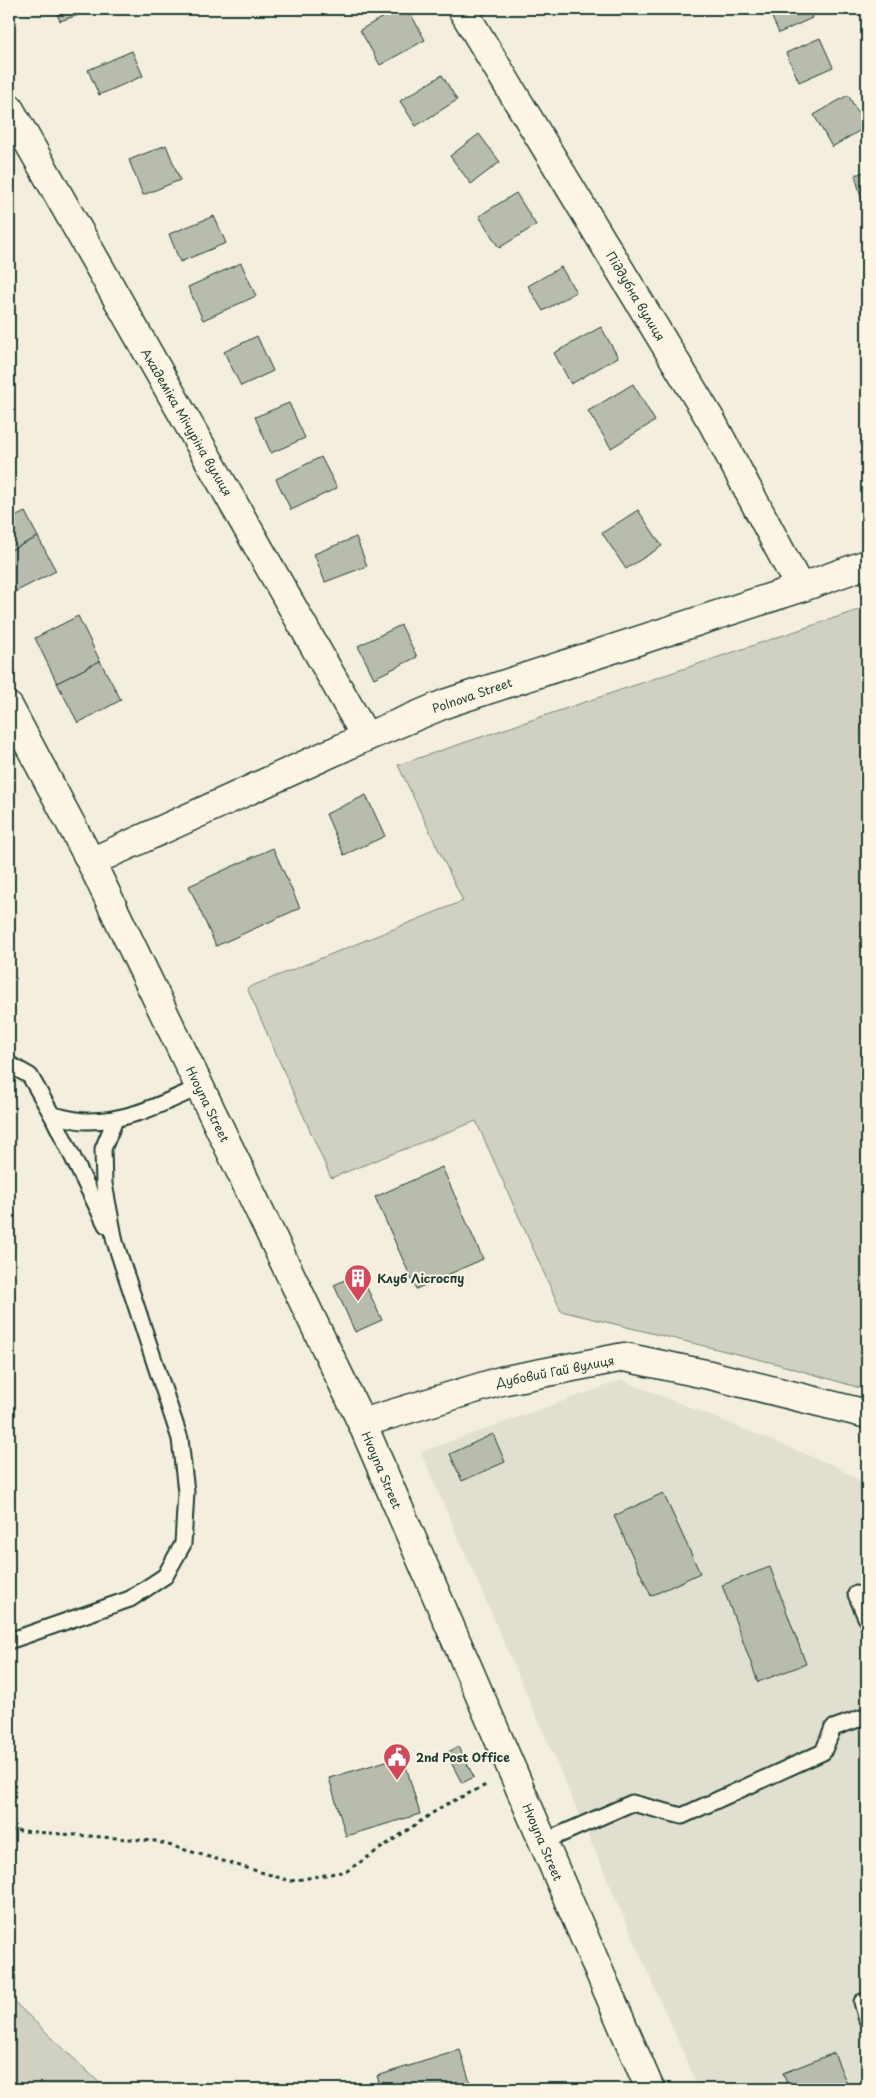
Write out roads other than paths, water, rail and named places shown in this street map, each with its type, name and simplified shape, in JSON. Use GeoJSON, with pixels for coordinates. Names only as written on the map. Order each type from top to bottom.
{"type":"FeatureCollection","features":[{"type":"Feature","properties":{"kind":"street","name":"Піддубна вулиця"},"geometry":{"type":"LineString","coordinates":[[462,9],[712,422],[800,588]]}},
{"type":"Feature","properties":{"kind":"street","name":"Академіка Мічуріна вулиця"},"geometry":{"type":"LineString","coordinates":[[9,108],[366,736]]}},
{"type":"Feature","properties":{"kind":"street","name":"Polnova Street"},"geometry":{"type":"LineString","coordinates":[[91,862],[366,736],[447,703],[800,588],[867,564]]}},
{"type":"Feature","properties":{"kind":"street"},"geometry":{"type":"LineString","coordinates":[[9,707],[91,862]]}},
{"type":"Feature","properties":{"kind":"street","name":"Hvoyna Street"},"geometry":{"type":"LineString","coordinates":[[91,862],[362,1423],[650,2089]]}},
{"type":"Feature","properties":{"kind":"street","name":"Дубовий Гай вулиця"},"geometry":{"type":"LineString","coordinates":[[362,1423],[501,1380],[624,1357],[710,1374],[867,1414]]}},
{"type":"Feature","properties":{"kind":"lane"},"geometry":{"type":"LineString","coordinates":[[9,1064],[30,1076],[52,1115],[115,1242]]}},
{"type":"Feature","properties":{"kind":"lane"},"geometry":{"type":"LineString","coordinates":[[52,1115],[84,1122],[115,1120],[149,1109],[200,1087]]}},
{"type":"Feature","properties":{"kind":"lane"},"geometry":{"type":"LineString","coordinates":[[9,1642],[130,1599],[165,1576],[183,1544],[186,1492],[180,1439],[115,1242],[104,1184],[103,1149],[115,1120]]}},
{"type":"Feature","properties":{"kind":"lane"},"geometry":{"type":"LineString","coordinates":[[856,1594],[867,1620]]}},
{"type":"Feature","properties":{"kind":"lane"},"geometry":{"type":"LineString","coordinates":[[543,1842],[632,1803],[682,1816],[823,1752],[833,1728],[867,1716]]}},
{"type":"Feature","properties":{"kind":"lane"},"geometry":{"type":"LineString","coordinates":[[862,2002],[867,2020]]}},
{"type":"Feature","properties":{"kind":"place","name":"Клуб Лісгоспу"},"geometry":{"type":"Point","coordinates":[358,1302]}},
{"type":"Feature","properties":{"kind":"place","name":"2nd Post Office"},"geometry":{"type":"Point","coordinates":[397,1781]}}]}
